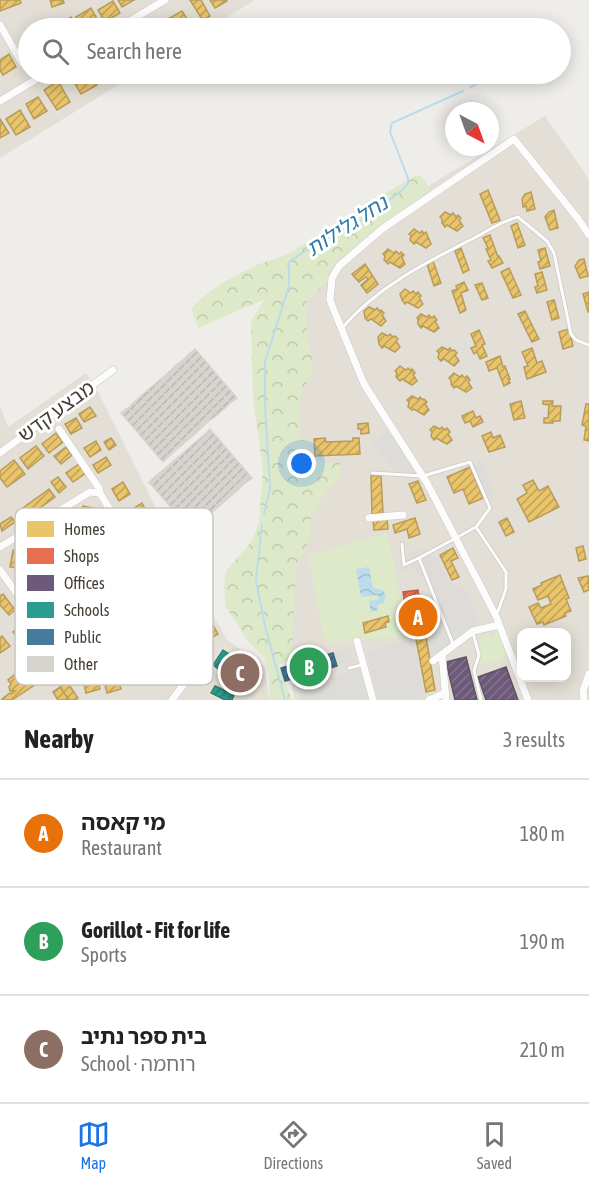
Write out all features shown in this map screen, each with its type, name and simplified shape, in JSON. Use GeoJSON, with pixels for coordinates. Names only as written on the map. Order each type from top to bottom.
{"type":"FeatureCollection","features":[{"type":"Feature","properties":{"kind":"street"},"geometry":{"type":"LineString","coordinates":[[135,18],[165,0]]}},
{"type":"Feature","properties":{"kind":"street"},"geometry":{"type":"LineString","coordinates":[[0,25],[18,56]]}},
{"type":"Feature","properties":{"kind":"street"},"geometry":{"type":"LineString","coordinates":[[0,101],[28,84]]}},
{"type":"Feature","properties":{"kind":"street"},"geometry":{"type":"LineString","coordinates":[[528,700],[496,616],[457,538],[423,477],[364,384],[330,300],[332,278],[339,266],[382,230],[512,141],[524,151],[579,219],[589,235]]}},
{"type":"Feature","properties":{"kind":"street","name":"מבצע קדש"},"geometry":{"type":"LineString","coordinates":[[0,453],[113,370]]}},
{"type":"Feature","properties":{"kind":"street"},"geometry":{"type":"LineString","coordinates":[[59,429],[99,488],[109,508]]}},
{"type":"Feature","properties":{"kind":"street"},"geometry":{"type":"LineString","coordinates":[[64,508],[90,492],[100,493]]}},
{"type":"Feature","properties":{"kind":"street"},"geometry":{"type":"LineString","coordinates":[[369,518],[403,515]]}},
{"type":"Feature","properties":{"kind":"street"},"geometry":{"type":"LineString","coordinates":[[0,547],[15,538]]}},
{"type":"Feature","properties":{"kind":"street"},"geometry":{"type":"LineString","coordinates":[[0,570],[15,591]]}},
{"type":"Feature","properties":{"kind":"street"},"geometry":{"type":"LineString","coordinates":[[433,661],[473,631],[499,625]]}},
{"type":"Feature","properties":{"kind":"street"},"geometry":{"type":"LineString","coordinates":[[357,641],[373,700]]}},
{"type":"Feature","properties":{"kind":"street"},"geometry":{"type":"LineString","coordinates":[[429,700],[446,696],[442,655]]}},
{"type":"Feature","properties":{"kind":"street"},"geometry":{"type":"LineString","coordinates":[[584,700],[583,691],[589,674]]}},
{"type":"Feature","properties":{"kind":"street"},"geometry":{"type":"LineString","coordinates":[[172,700],[183,685]]}},
{"type":"Feature","properties":{"kind":"lane"},"geometry":{"type":"LineString","coordinates":[[341,329],[353,315],[415,268],[471,240],[502,221],[518,217],[547,241],[554,253],[571,334],[576,340],[589,345]]}},
{"type":"Feature","properties":{"kind":"lane"},"geometry":{"type":"LineString","coordinates":[[372,472],[423,477],[470,462],[490,508],[476,527],[404,565],[402,544]]}},
{"type":"Feature","properties":{"kind":"lane"},"geometry":{"type":"LineString","coordinates":[[476,527],[506,572],[506,589],[496,616]]}},
{"type":"Feature","properties":{"kind":"lane"},"geometry":{"type":"LineString","coordinates":[[419,558],[454,645]]}},
{"type":"Feature","properties":{"kind":"lane"},"geometry":{"type":"LineString","coordinates":[[473,631],[479,655],[474,671],[481,700]]}},
{"type":"Feature","properties":{"kind":"lane"},"geometry":{"type":"LineString","coordinates":[[350,668],[363,664]]}},
{"type":"Feature","properties":{"kind":"shaded area"},"geometry":{"type":"Polygon","coordinates":[[[0,0],[255,0],[225,18],[18,18],[18,84],[120,84],[0,158],[0,0]]]}},
{"type":"Feature","properties":{"kind":"shaded area"},"geometry":{"type":"Polygon","coordinates":[[[545,116],[589,179],[589,700],[295,700],[276,604],[301,262],[478,156],[499,156],[499,144],[545,116]]]}},
{"type":"Feature","properties":{"kind":"shaded area"},"geometry":{"type":"Polygon","coordinates":[[[86,373],[96,388],[156,508],[15,508],[15,685],[213,685],[213,615],[227,640],[265,667],[269,700],[0,700],[0,406],[8,427],[86,373]]]}},
{"type":"Feature","properties":{"kind":"shaded area"},"geometry":{"type":"Polygon","coordinates":[[[388,431],[418,474],[394,472],[373,442],[388,431]]]}},
{"type":"Feature","properties":{"kind":"shaded area"},"geometry":{"type":"Polygon","coordinates":[[[483,461],[496,497],[480,503],[467,467],[483,461]]]}},
{"type":"Feature","properties":{"kind":"shaded area"},"geometry":{"type":"Polygon","coordinates":[[[415,549],[426,551],[437,560],[449,582],[468,591],[480,625],[451,646],[433,665],[429,654],[427,628],[433,600],[426,582],[412,567],[401,572],[400,560],[415,549]]]}},
{"type":"Feature","properties":{"kind":"shaded area"},"geometry":{"type":"Polygon","coordinates":[[[414,639],[424,696],[416,700],[377,700],[367,651],[414,639]]]}},
{"type":"Feature","properties":{"kind":"shaded area"},"geometry":{"type":"Polygon","coordinates":[[[224,644],[261,671],[259,700],[218,700],[208,695],[220,674],[213,668],[213,659],[224,644]]]}},
{"type":"Feature","properties":{"kind":"shaded area"},"geometry":{"type":"Polygon","coordinates":[[[350,648],[354,662],[338,666],[334,653],[350,648]]]}},
{"type":"Feature","properties":{"kind":"shaded area"},"geometry":{"type":"Polygon","coordinates":[[[361,669],[369,700],[300,700],[297,687],[361,669]]]}},
{"type":"Feature","properties":{"kind":"green space"},"geometry":{"type":"Polygon","coordinates":[[[417,175],[424,178],[430,190],[338,260],[329,270],[326,283],[305,303],[308,341],[312,355],[311,374],[301,393],[299,405],[299,440],[309,440],[314,461],[340,463],[341,477],[324,493],[309,523],[311,533],[296,566],[292,657],[279,665],[292,700],[269,700],[269,675],[264,657],[247,640],[226,607],[224,588],[226,571],[252,541],[259,522],[263,470],[253,398],[251,321],[265,299],[198,328],[191,309],[223,283],[260,264],[291,252],[417,175]]]}},
{"type":"Feature","properties":{"kind":"green space"},"geometry":{"type":"Polygon","coordinates":[[[387,533],[409,636],[329,643],[323,637],[309,555],[387,533]]]}},
{"type":"Feature","properties":{"kind":"green space"},"geometry":{"type":"Polygon","coordinates":[[[492,627],[497,628],[507,647],[502,659],[478,665],[480,637],[489,633],[491,639],[496,637],[492,627]]]}},
{"type":"Feature","properties":{"kind":"water"},"geometry":{"type":"Polygon","coordinates":[[[369,567],[373,588],[383,590],[386,596],[384,603],[377,605],[378,610],[371,612],[369,601],[379,599],[378,595],[361,597],[356,569],[369,567]]]}},
{"type":"Feature","properties":{"kind":"building: Homes"},"geometry":{"type":"Polygon","coordinates":[[[0,0],[20,0],[21,3],[0,11],[0,0]]]}},
{"type":"Feature","properties":{"kind":"building: Homes"},"geometry":{"type":"Polygon","coordinates":[[[50,0],[63,0],[64,3],[52,7],[50,0]]]}},
{"type":"Feature","properties":{"kind":"building: Homes"},"geometry":{"type":"Polygon","coordinates":[[[118,0],[134,0],[122,7],[118,0]]]}},
{"type":"Feature","properties":{"kind":"building: Homes"},"geometry":{"type":"Polygon","coordinates":[[[190,0],[201,0],[210,16],[201,18],[190,0]]]}},
{"type":"Feature","properties":{"kind":"building: Homes"},"geometry":{"type":"Polygon","coordinates":[[[210,0],[226,0],[227,1],[215,8],[210,0]]]}},
{"type":"Feature","properties":{"kind":"building: Homes"},"geometry":{"type":"Polygon","coordinates":[[[113,1],[120,13],[112,18],[103,18],[98,10],[113,1]]]}},
{"type":"Feature","properties":{"kind":"building: Homes"},"geometry":{"type":"Polygon","coordinates":[[[91,8],[96,18],[77,18],[91,8]]]}},
{"type":"Feature","properties":{"kind":"building: Homes"},"geometry":{"type":"Polygon","coordinates":[[[182,11],[186,18],[170,18],[182,11]]]}},
{"type":"Feature","properties":{"kind":"building: Homes"},"geometry":{"type":"Polygon","coordinates":[[[9,54],[16,67],[3,75],[0,70],[0,60],[9,54]]]}},
{"type":"Feature","properties":{"kind":"building: Homes"},"geometry":{"type":"Polygon","coordinates":[[[53,84],[60,84],[70,102],[57,110],[44,90],[53,84]]]}},
{"type":"Feature","properties":{"kind":"building: Homes"},"geometry":{"type":"Polygon","coordinates":[[[75,84],[97,85],[81,94],[75,84]]]}},
{"type":"Feature","properties":{"kind":"building: Homes"},"geometry":{"type":"Polygon","coordinates":[[[38,97],[47,111],[34,119],[26,104],[38,97]]]}},
{"type":"Feature","properties":{"kind":"building: Homes"},"geometry":{"type":"Polygon","coordinates":[[[20,110],[30,127],[16,135],[6,119],[20,110]]]}},
{"type":"Feature","properties":{"kind":"building: Homes"},"geometry":{"type":"Polygon","coordinates":[[[0,119],[9,133],[0,138],[0,119]]]}},
{"type":"Feature","properties":{"kind":"building: Homes"},"geometry":{"type":"Polygon","coordinates":[[[488,190],[500,220],[492,223],[480,194],[488,190]]]}},
{"type":"Feature","properties":{"kind":"building: Homes"},"geometry":{"type":"Polygon","coordinates":[[[531,192],[535,209],[527,211],[526,206],[523,207],[522,199],[525,194],[531,192]]]}},
{"type":"Feature","properties":{"kind":"building: Homes"},"geometry":{"type":"Polygon","coordinates":[[[554,210],[558,228],[550,230],[545,217],[554,210]]]}},
{"type":"Feature","properties":{"kind":"building: Homes"},"geometry":{"type":"Polygon","coordinates":[[[445,212],[451,215],[453,213],[456,217],[458,215],[463,226],[457,231],[447,225],[445,227],[440,217],[445,212]]]}},
{"type":"Feature","properties":{"kind":"building: Homes"},"geometry":{"type":"Polygon","coordinates":[[[517,223],[525,245],[518,248],[511,226],[517,223]]]}},
{"type":"Feature","properties":{"kind":"building: Homes"},"geometry":{"type":"Polygon","coordinates":[[[414,229],[424,234],[426,232],[431,244],[426,248],[416,242],[414,244],[409,234],[414,229]]]}},
{"type":"Feature","properties":{"kind":"building: Homes"},"geometry":{"type":"Polygon","coordinates":[[[490,235],[498,257],[503,263],[492,268],[488,261],[491,260],[486,249],[488,248],[483,238],[490,235]]]}},
{"type":"Feature","properties":{"kind":"building: Homes"},"geometry":{"type":"Polygon","coordinates":[[[461,248],[469,270],[463,273],[455,251],[461,248]]]}},
{"type":"Feature","properties":{"kind":"building: Homes"},"geometry":{"type":"Polygon","coordinates":[[[545,248],[550,266],[540,269],[538,262],[541,261],[538,250],[545,248]]]}},
{"type":"Feature","properties":{"kind":"building: Homes"},"geometry":{"type":"Polygon","coordinates":[[[388,249],[394,253],[401,252],[404,255],[402,257],[405,264],[400,268],[390,262],[388,264],[383,254],[388,249]]]}},
{"type":"Feature","properties":{"kind":"building: Homes"},"geometry":{"type":"Polygon","coordinates":[[[584,259],[588,276],[580,278],[575,266],[579,260],[584,259]]]}},
{"type":"Feature","properties":{"kind":"building: Homes"},"geometry":{"type":"Polygon","coordinates":[[[433,261],[441,283],[434,286],[427,264],[433,261]]]}},
{"type":"Feature","properties":{"kind":"building: Homes"},"geometry":{"type":"Polygon","coordinates":[[[365,264],[378,284],[367,293],[361,285],[368,279],[366,277],[359,282],[352,274],[365,264]]]}},
{"type":"Feature","properties":{"kind":"building: Homes"},"geometry":{"type":"Polygon","coordinates":[[[509,268],[521,295],[513,298],[501,272],[509,268]]]}},
{"type":"Feature","properties":{"kind":"building: Homes"},"geometry":{"type":"Polygon","coordinates":[[[542,272],[547,290],[537,293],[535,274],[542,272]]]}},
{"type":"Feature","properties":{"kind":"building: Homes"},"geometry":{"type":"Polygon","coordinates":[[[464,282],[468,290],[461,293],[466,310],[460,313],[452,291],[464,282]]]}},
{"type":"Feature","properties":{"kind":"building: Homes"},"geometry":{"type":"Polygon","coordinates":[[[482,283],[488,298],[482,300],[475,285],[482,283]]]}},
{"type":"Feature","properties":{"kind":"building: Homes"},"geometry":{"type":"Polygon","coordinates":[[[405,289],[411,293],[418,292],[423,304],[418,308],[407,302],[405,304],[400,294],[405,289]]]}},
{"type":"Feature","properties":{"kind":"building: Homes"},"geometry":{"type":"Polygon","coordinates":[[[589,292],[589,312],[588,312],[583,294],[589,292]]]}},
{"type":"Feature","properties":{"kind":"building: Homes"},"geometry":{"type":"Polygon","coordinates":[[[554,300],[559,318],[552,320],[547,302],[554,300]]]}},
{"type":"Feature","properties":{"kind":"building: Homes"},"geometry":{"type":"Polygon","coordinates":[[[369,307],[375,310],[377,308],[384,313],[382,315],[386,321],[381,326],[365,318],[364,311],[369,307]]]}},
{"type":"Feature","properties":{"kind":"building: Homes"},"geometry":{"type":"Polygon","coordinates":[[[525,311],[539,339],[532,342],[518,314],[525,311]]]}},
{"type":"Feature","properties":{"kind":"building: Homes"},"geometry":{"type":"Polygon","coordinates":[[[421,314],[432,318],[434,316],[439,328],[434,332],[423,326],[421,328],[417,318],[421,314]]]}},
{"type":"Feature","properties":{"kind":"building: Homes"},"geometry":{"type":"Polygon","coordinates":[[[569,329],[573,346],[563,349],[559,332],[569,329]]]}},
{"type":"Feature","properties":{"kind":"building: Homes"},"geometry":{"type":"Polygon","coordinates":[[[479,330],[487,356],[480,359],[477,352],[474,354],[471,348],[476,346],[471,334],[479,330]]]}},
{"type":"Feature","properties":{"kind":"building: Homes"},"geometry":{"type":"Polygon","coordinates":[[[382,333],[388,336],[390,334],[398,339],[396,341],[400,347],[395,352],[384,346],[382,348],[379,344],[378,337],[382,333]]]}},
{"type":"Feature","properties":{"kind":"building: Homes"},"geometry":{"type":"Polygon","coordinates":[[[442,347],[448,350],[450,348],[457,353],[455,355],[459,361],[454,366],[438,358],[437,351],[442,347]]]}},
{"type":"Feature","properties":{"kind":"building: Homes"},"geometry":{"type":"Polygon","coordinates":[[[532,348],[537,363],[542,361],[546,372],[527,379],[524,367],[528,366],[522,352],[532,348]]]}},
{"type":"Feature","properties":{"kind":"building: Homes"},"geometry":{"type":"Polygon","coordinates":[[[500,356],[510,379],[508,379],[510,383],[504,386],[497,368],[489,371],[486,362],[500,356]]]}},
{"type":"Feature","properties":{"kind":"building: Homes"},"geometry":{"type":"Polygon","coordinates":[[[400,366],[406,370],[408,368],[411,371],[412,369],[417,381],[412,385],[402,379],[400,381],[395,371],[400,366]]]}},
{"type":"Feature","properties":{"kind":"building: Homes"},"geometry":{"type":"Polygon","coordinates":[[[454,373],[460,377],[467,376],[472,388],[466,392],[456,386],[454,388],[449,378],[454,373]]]}},
{"type":"Feature","properties":{"kind":"building: Homes"},"geometry":{"type":"Polygon","coordinates":[[[412,396],[418,399],[420,397],[427,402],[425,404],[429,410],[424,415],[408,407],[407,400],[412,396]]]}},
{"type":"Feature","properties":{"kind":"building: Homes"},"geometry":{"type":"Polygon","coordinates":[[[521,401],[525,418],[514,420],[510,404],[521,401]]]}},
{"type":"Feature","properties":{"kind":"building: Homes"},"geometry":{"type":"Polygon","coordinates":[[[543,401],[553,401],[552,406],[561,406],[560,421],[544,423],[544,418],[548,418],[549,405],[543,404],[543,401]]]}},
{"type":"Feature","properties":{"kind":"building: Homes"},"geometry":{"type":"Polygon","coordinates":[[[586,404],[589,404],[589,441],[584,440],[586,426],[582,425],[586,404]]]}},
{"type":"Feature","properties":{"kind":"building: Homes"},"geometry":{"type":"Polygon","coordinates":[[[90,407],[96,416],[84,422],[79,414],[90,407]]]}},
{"type":"Feature","properties":{"kind":"building: Homes"},"geometry":{"type":"Polygon","coordinates":[[[473,411],[476,418],[480,416],[483,422],[473,427],[470,421],[465,423],[462,416],[473,411]]]}},
{"type":"Feature","properties":{"kind":"building: Homes"},"geometry":{"type":"Polygon","coordinates":[[[76,418],[82,428],[71,434],[65,424],[76,418]]]}},
{"type":"Feature","properties":{"kind":"building: Homes"},"geometry":{"type":"Polygon","coordinates":[[[368,423],[369,433],[361,434],[358,424],[368,423]]]}},
{"type":"Feature","properties":{"kind":"building: Homes"},"geometry":{"type":"Polygon","coordinates":[[[434,426],[445,430],[447,428],[452,440],[447,444],[436,438],[434,440],[430,430],[434,426]]]}},
{"type":"Feature","properties":{"kind":"building: Homes"},"geometry":{"type":"Polygon","coordinates":[[[491,432],[493,438],[500,435],[505,447],[489,452],[482,436],[491,432]]]}},
{"type":"Feature","properties":{"kind":"building: Homes"},"geometry":{"type":"Polygon","coordinates":[[[56,433],[63,442],[49,453],[42,444],[56,433]]]}},
{"type":"Feature","properties":{"kind":"building: Homes"},"geometry":{"type":"Polygon","coordinates":[[[111,438],[116,445],[109,450],[104,442],[111,438]]]}},
{"type":"Feature","properties":{"kind":"building: Homes"},"geometry":{"type":"Polygon","coordinates":[[[325,438],[326,442],[353,441],[353,438],[359,438],[360,454],[315,456],[314,439],[325,438]]]}},
{"type":"Feature","properties":{"kind":"building: Homes"},"geometry":{"type":"Polygon","coordinates":[[[96,441],[101,450],[90,457],[84,448],[96,441]]]}},
{"type":"Feature","properties":{"kind":"building: Homes"},"geometry":{"type":"Polygon","coordinates":[[[36,446],[44,456],[28,469],[20,458],[36,446]]]}},
{"type":"Feature","properties":{"kind":"building: Homes"},"geometry":{"type":"Polygon","coordinates":[[[66,447],[72,455],[61,464],[54,456],[66,447]]]}},
{"type":"Feature","properties":{"kind":"building: Homes"},"geometry":{"type":"Polygon","coordinates":[[[106,457],[111,465],[98,473],[93,465],[106,457]]]}},
{"type":"Feature","properties":{"kind":"building: Homes"},"geometry":{"type":"Polygon","coordinates":[[[14,460],[25,474],[7,487],[0,478],[0,471],[14,460]]]}},
{"type":"Feature","properties":{"kind":"building: Homes"},"geometry":{"type":"Polygon","coordinates":[[[79,464],[86,473],[73,482],[66,473],[79,464]]]}},
{"type":"Feature","properties":{"kind":"building: Homes"},"geometry":{"type":"Polygon","coordinates":[[[470,467],[483,498],[469,504],[463,489],[454,493],[447,477],[470,467]]]}},
{"type":"Feature","properties":{"kind":"building: Homes"},"geometry":{"type":"Polygon","coordinates":[[[381,475],[383,513],[372,514],[371,476],[381,475]]]}},
{"type":"Feature","properties":{"kind":"building: Homes"},"geometry":{"type":"Polygon","coordinates":[[[58,477],[66,487],[59,493],[51,482],[58,477]]]}},
{"type":"Feature","properties":{"kind":"building: Homes"},"geometry":{"type":"Polygon","coordinates":[[[533,480],[539,491],[548,486],[559,507],[529,522],[517,499],[527,493],[523,485],[533,480]]]}},
{"type":"Feature","properties":{"kind":"building: Homes"},"geometry":{"type":"Polygon","coordinates":[[[418,481],[426,500],[417,503],[409,484],[418,481]]]}},
{"type":"Feature","properties":{"kind":"building: Homes"},"geometry":{"type":"Polygon","coordinates":[[[123,482],[130,494],[119,501],[112,489],[123,482]]]}},
{"type":"Feature","properties":{"kind":"building: Homes"},"geometry":{"type":"Polygon","coordinates":[[[49,489],[55,497],[40,508],[23,508],[49,489]]]}},
{"type":"Feature","properties":{"kind":"building: Homes"},"geometry":{"type":"Polygon","coordinates":[[[142,503],[145,508],[134,508],[142,503]]]}},
{"type":"Feature","properties":{"kind":"building: Homes"},"geometry":{"type":"Polygon","coordinates":[[[11,517],[15,522],[2,531],[0,524],[11,517]]]}},
{"type":"Feature","properties":{"kind":"building: Homes"},"geometry":{"type":"Polygon","coordinates":[[[415,518],[420,534],[409,538],[407,529],[395,533],[393,525],[415,518]]]}},
{"type":"Feature","properties":{"kind":"building: Homes"},"geometry":{"type":"Polygon","coordinates":[[[507,518],[514,532],[506,536],[499,522],[507,518]]]}},
{"type":"Feature","properties":{"kind":"building: Homes"},"geometry":{"type":"Polygon","coordinates":[[[387,519],[388,529],[374,530],[373,520],[387,519]]]}},
{"type":"Feature","properties":{"kind":"building: Homes"},"geometry":{"type":"Polygon","coordinates":[[[583,546],[586,559],[579,561],[576,548],[583,546]]]}},
{"type":"Feature","properties":{"kind":"building: Homes"},"geometry":{"type":"Polygon","coordinates":[[[453,548],[458,558],[451,561],[459,577],[452,580],[440,555],[453,548]]]}},
{"type":"Feature","properties":{"kind":"building: Homes"},"geometry":{"type":"Polygon","coordinates":[[[13,550],[15,550],[15,568],[10,567],[13,550]]]}},
{"type":"Feature","properties":{"kind":"building: Homes"},"geometry":{"type":"Polygon","coordinates":[[[560,575],[569,598],[566,599],[571,611],[565,613],[566,616],[544,625],[543,622],[537,624],[529,607],[538,603],[541,608],[551,604],[548,596],[538,600],[533,589],[560,575]]]}},
{"type":"Feature","properties":{"kind":"building: Homes"},"geometry":{"type":"Polygon","coordinates":[[[588,576],[589,590],[584,592],[578,578],[588,576]]]}},
{"type":"Feature","properties":{"kind":"building: Homes"},"geometry":{"type":"Polygon","coordinates":[[[3,594],[15,610],[9,615],[0,605],[0,596],[3,594]]]}},
{"type":"Feature","properties":{"kind":"building: Homes"},"geometry":{"type":"Polygon","coordinates":[[[388,616],[389,622],[385,623],[386,627],[365,633],[363,623],[388,616]]]}},
{"type":"Feature","properties":{"kind":"building: Homes"},"geometry":{"type":"Polygon","coordinates":[[[213,625],[218,634],[213,637],[213,625]]]}},
{"type":"Feature","properties":{"kind":"building: Homes"},"geometry":{"type":"Polygon","coordinates":[[[2,636],[10,646],[0,653],[0,638],[2,636]]]}},
{"type":"Feature","properties":{"kind":"building: Homes"},"geometry":{"type":"Polygon","coordinates":[[[426,637],[435,690],[426,692],[416,639],[426,637]]]}},
{"type":"Feature","properties":{"kind":"building: Homes"},"geometry":{"type":"Polygon","coordinates":[[[15,674],[15,685],[34,685],[12,700],[3,700],[15,691],[10,691],[11,684],[8,680],[15,674]]]}},
{"type":"Feature","properties":{"kind":"building: Homes"},"geometry":{"type":"Polygon","coordinates":[[[69,685],[78,698],[69,700],[60,687],[69,685]]]}},
{"type":"Feature","properties":{"kind":"building: Homes"},"geometry":{"type":"Polygon","coordinates":[[[84,685],[99,685],[100,689],[86,693],[84,685]]]}},
{"type":"Feature","properties":{"kind":"building: Homes"},"geometry":{"type":"Polygon","coordinates":[[[105,685],[120,685],[121,689],[107,693],[105,685]]]}},
{"type":"Feature","properties":{"kind":"building: Homes"},"geometry":{"type":"Polygon","coordinates":[[[60,687],[69,700],[58,700],[53,692],[60,687]]]}},
{"type":"Feature","properties":{"kind":"building: Shops"},"geometry":{"type":"Polygon","coordinates":[[[418,590],[423,624],[414,625],[412,616],[407,616],[403,592],[418,590]]]}},
{"type":"Feature","properties":{"kind":"building: Offices"},"geometry":{"type":"Polygon","coordinates":[[[466,657],[477,700],[455,700],[446,662],[466,657]]]}},
{"type":"Feature","properties":{"kind":"building: Offices"},"geometry":{"type":"Polygon","coordinates":[[[506,667],[518,700],[486,700],[478,677],[506,667]]]}},
{"type":"Feature","properties":{"kind":"building: Schools"},"geometry":{"type":"Polygon","coordinates":[[[223,650],[238,660],[228,676],[213,665],[223,650]]]}},
{"type":"Feature","properties":{"kind":"building: Schools"},"geometry":{"type":"Polygon","coordinates":[[[215,686],[234,695],[232,700],[225,700],[211,693],[215,686]]]}},
{"type":"Feature","properties":{"kind":"building: Public"},"geometry":{"type":"Polygon","coordinates":[[[333,653],[337,666],[285,681],[281,668],[333,653]]]}},
{"type":"Feature","properties":{"kind":"building: Other"},"geometry":{"type":"Polygon","coordinates":[[[195,349],[237,398],[230,403],[188,355],[195,349]]]}},
{"type":"Feature","properties":{"kind":"building: Other"},"geometry":{"type":"Polygon","coordinates":[[[188,355],[230,403],[224,409],[182,361],[188,355]]]}},
{"type":"Feature","properties":{"kind":"building: Other"},"geometry":{"type":"Polygon","coordinates":[[[182,361],[224,409],[217,415],[175,366],[182,361]]]}},
{"type":"Feature","properties":{"kind":"building: Other"},"geometry":{"type":"Polygon","coordinates":[[[175,366],[217,415],[210,420],[169,372],[175,366]]]}},
{"type":"Feature","properties":{"kind":"building: Other"},"geometry":{"type":"Polygon","coordinates":[[[169,372],[210,420],[203,426],[162,378],[169,372]]]}},
{"type":"Feature","properties":{"kind":"building: Other"},"geometry":{"type":"Polygon","coordinates":[[[162,378],[203,426],[197,432],[155,384],[162,378]]]}},
{"type":"Feature","properties":{"kind":"building: Other"},"geometry":{"type":"Polygon","coordinates":[[[155,384],[197,432],[190,438],[148,390],[155,384]]]}},
{"type":"Feature","properties":{"kind":"building: Other"},"geometry":{"type":"Polygon","coordinates":[[[148,390],[190,438],[183,444],[141,396],[148,390]]]}},
{"type":"Feature","properties":{"kind":"building: Other"},"geometry":{"type":"Polygon","coordinates":[[[141,396],[183,444],[176,450],[134,402],[141,396]]]}},
{"type":"Feature","properties":{"kind":"building: Other"},"geometry":{"type":"Polygon","coordinates":[[[134,402],[176,450],[169,456],[128,408],[134,402]]]}},
{"type":"Feature","properties":{"kind":"building: Other"},"geometry":{"type":"Polygon","coordinates":[[[128,408],[169,456],[163,462],[121,413],[128,408]]]}},
{"type":"Feature","properties":{"kind":"building: Other"},"geometry":{"type":"Polygon","coordinates":[[[210,429],[252,478],[245,483],[204,435],[210,429]]]}},
{"type":"Feature","properties":{"kind":"building: Other"},"geometry":{"type":"Polygon","coordinates":[[[204,435],[245,483],[239,489],[197,441],[204,435]]]}},
{"type":"Feature","properties":{"kind":"building: Other"},"geometry":{"type":"Polygon","coordinates":[[[197,441],[239,489],[232,495],[190,447],[197,441]]]}},
{"type":"Feature","properties":{"kind":"building: Other"},"geometry":{"type":"Polygon","coordinates":[[[190,447],[232,495],[225,501],[183,453],[190,447]]]}},
{"type":"Feature","properties":{"kind":"building: Other"},"geometry":{"type":"Polygon","coordinates":[[[183,453],[225,501],[218,507],[177,458],[183,453]]]}},
{"type":"Feature","properties":{"kind":"building: Other"},"geometry":{"type":"Polygon","coordinates":[[[177,458],[218,507],[213,511],[213,508],[207,508],[170,464],[177,458]]]}},
{"type":"Feature","properties":{"kind":"building: Other"},"geometry":{"type":"Polygon","coordinates":[[[170,464],[207,508],[195,508],[163,470],[170,464]]]}},
{"type":"Feature","properties":{"kind":"building: Other"},"geometry":{"type":"Polygon","coordinates":[[[163,470],[195,508],[183,508],[156,476],[163,470]]]}},
{"type":"Feature","properties":{"kind":"building: Other"},"geometry":{"type":"Polygon","coordinates":[[[156,476],[183,508],[172,508],[149,482],[156,476]]]}},
{"type":"Feature","properties":{"kind":"waterway","name":"נחל גלילות"},"geometry":{"type":"LineString","coordinates":[[471,87],[477,84]]}},
{"type":"Feature","properties":{"kind":"waterway","name":"נחל גלילות"},"geometry":{"type":"LineString","coordinates":[[264,514],[270,488],[265,362],[289,286],[289,262],[370,215],[405,188],[408,178],[390,132],[392,123],[463,91]]}},
{"type":"Feature","properties":{"kind":"waterway","name":"נחל גלילות"},"geometry":{"type":"LineString","coordinates":[[262,524],[256,581],[265,626],[285,700]]}},
{"type":"Feature","properties":{"kind":"place","name":"מי קאסה"},"geometry":{"type":"Point","coordinates":[418,617]}},
{"type":"Feature","properties":{"kind":"place","name":"Gorillot - Fit for life"},"geometry":{"type":"Point","coordinates":[309,667]}},
{"type":"Feature","properties":{"kind":"place","name":"בית ספר נתיב"},"geometry":{"type":"Point","coordinates":[240,673]}}]}
